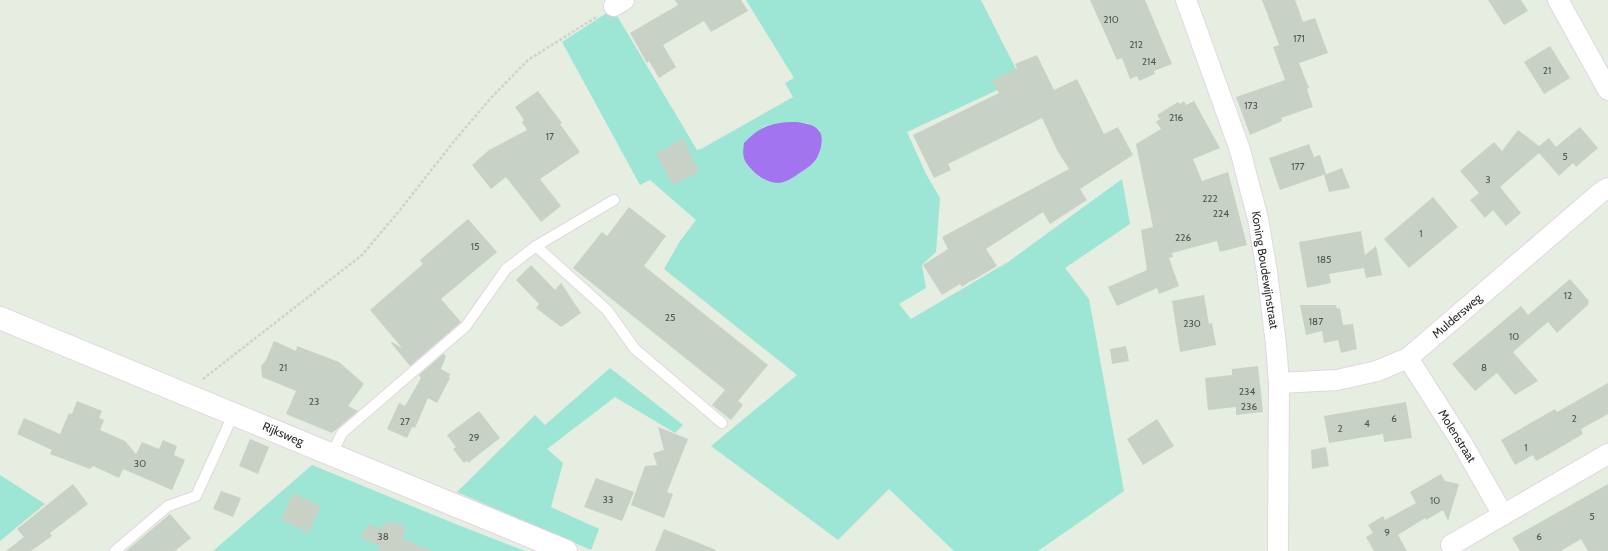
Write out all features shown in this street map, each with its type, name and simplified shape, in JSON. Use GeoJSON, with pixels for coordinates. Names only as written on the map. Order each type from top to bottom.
{"type":"FeatureCollection","features":[{"type":"Feature","properties":{"kind":"main road","name":"Rijksweg"},"geometry":{"type":"LineString","coordinates":[[0,318],[234,413],[566,551]]}},
{"type":"Feature","properties":{"kind":"street","name":"Koning Boudewijnstraat"},"geometry":{"type":"LineString","coordinates":[[1186,0],[1240,150],[1258,219],[1268,272],[1279,383],[1278,551]]}},
{"type":"Feature","properties":{"kind":"street"},"geometry":{"type":"LineString","coordinates":[[1558,0],[1608,90]]}},
{"type":"Feature","properties":{"kind":"street","name":"Muldersweg"},"geometry":{"type":"LineString","coordinates":[[1279,383],[1337,380],[1377,371],[1408,358],[1594,198],[1608,188]]}},
{"type":"Feature","properties":{"kind":"street","name":"Molenstraat"},"geometry":{"type":"LineString","coordinates":[[1408,358],[1462,442],[1503,515]]}},
{"type":"Feature","properties":{"kind":"street"},"geometry":{"type":"LineString","coordinates":[[1451,545],[1608,454]]}},
{"type":"Feature","properties":{"kind":"lane"},"geometry":{"type":"LineString","coordinates":[[332,454],[342,433],[466,326],[506,269],[536,246],[614,200]]}},
{"type":"Feature","properties":{"kind":"lane"},"geometry":{"type":"LineString","coordinates":[[536,246],[607,310],[635,349],[722,423]]}},
{"type":"Feature","properties":{"kind":"lane"},"geometry":{"type":"LineString","coordinates":[[115,551],[168,506],[196,496],[234,413]]}},
{"type":"Feature","properties":{"kind":"path"},"geometry":{"type":"LineString","coordinates":[[192,396],[197,384],[362,254],[400,210],[455,140],[490,99],[528,60],[619,3]]}},
{"type":"Feature","properties":{"kind":"shaded area"},"geometry":{"type":"Polygon","coordinates":[[[746,0],[981,0],[1021,79],[907,132],[926,174],[940,198],[936,252],[922,265],[926,288],[899,304],[911,319],[1008,262],[1122,179],[1130,224],[1065,268],[1089,299],[1124,491],[1038,551],[954,551],[889,489],[838,540],[711,446],[797,375],[664,269],[680,241],[696,220],[650,180],[640,185],[562,42],[613,9],[697,150],[793,97],[785,83],[794,78],[746,0]],[[807,123],[774,124],[763,127],[743,156],[746,164],[759,177],[791,179],[812,164],[820,152],[820,130],[807,123]]]}},
{"type":"Feature","properties":{"kind":"shaded area"},"geometry":{"type":"Polygon","coordinates":[[[796,122],[812,125],[819,131],[822,140],[820,151],[816,159],[805,170],[784,182],[773,182],[759,176],[745,162],[743,156],[744,143],[750,137],[767,126],[796,122]]]}},
{"type":"Feature","properties":{"kind":"shaded area"},"geometry":{"type":"Polygon","coordinates":[[[610,368],[683,425],[675,433],[615,397],[547,449],[563,463],[551,507],[599,529],[591,550],[457,492],[535,415],[545,425],[610,368]]]}},
{"type":"Feature","properties":{"kind":"shaded area"},"geometry":{"type":"Polygon","coordinates":[[[312,465],[453,523],[525,551],[213,551],[312,465]]]}},
{"type":"Feature","properties":{"kind":"shaded area"},"geometry":{"type":"Polygon","coordinates":[[[0,475],[45,504],[0,541],[0,475]]]}},
{"type":"Feature","properties":{"kind":"building"},"geometry":{"type":"Polygon","coordinates":[[[675,0],[741,0],[748,11],[711,32],[704,21],[663,45],[676,67],[659,78],[649,61],[647,63],[630,33],[678,5],[675,0]]]}},
{"type":"Feature","properties":{"kind":"building"},"geometry":{"type":"Polygon","coordinates":[[[1090,0],[1145,0],[1172,64],[1154,71],[1155,74],[1139,81],[1137,76],[1130,79],[1122,58],[1117,60],[1090,0]]]}},
{"type":"Feature","properties":{"kind":"building"},"geometry":{"type":"Polygon","coordinates":[[[1262,0],[1295,0],[1303,22],[1315,18],[1328,53],[1299,63],[1309,88],[1307,89],[1313,107],[1281,118],[1282,121],[1250,135],[1236,97],[1285,80],[1273,47],[1279,45],[1262,0]]]}},
{"type":"Feature","properties":{"kind":"building"},"geometry":{"type":"Polygon","coordinates":[[[1488,0],[1521,0],[1528,11],[1504,25],[1488,0]]]}},
{"type":"Feature","properties":{"kind":"building"},"geometry":{"type":"Polygon","coordinates":[[[1550,46],[1570,78],[1544,94],[1524,62],[1550,46]]]}},
{"type":"Feature","properties":{"kind":"building"},"geometry":{"type":"Polygon","coordinates":[[[1037,55],[1054,90],[1077,79],[1104,134],[1118,127],[1133,155],[1080,189],[1087,200],[1050,224],[1043,212],[986,249],[997,266],[962,287],[960,284],[942,295],[923,265],[948,249],[942,237],[1069,169],[1058,152],[1042,118],[948,164],[951,170],[934,178],[913,135],[999,93],[992,81],[1017,68],[1015,64],[1037,55]]]}},
{"type":"Feature","properties":{"kind":"building"},"geometry":{"type":"Polygon","coordinates":[[[538,91],[562,123],[560,124],[580,152],[540,179],[561,206],[541,222],[506,177],[491,189],[472,165],[489,150],[527,130],[522,122],[524,120],[515,107],[538,91]]]}},
{"type":"Feature","properties":{"kind":"building"},"geometry":{"type":"Polygon","coordinates":[[[1184,101],[1186,105],[1194,101],[1220,148],[1193,159],[1202,181],[1228,172],[1247,245],[1220,252],[1217,241],[1172,253],[1173,257],[1169,258],[1179,286],[1159,294],[1157,288],[1117,306],[1108,287],[1147,270],[1141,230],[1153,227],[1136,144],[1161,129],[1156,122],[1160,119],[1157,115],[1178,102],[1180,104],[1184,101]]]}},
{"type":"Feature","properties":{"kind":"building"},"geometry":{"type":"Polygon","coordinates":[[[1580,127],[1598,148],[1576,167],[1573,163],[1559,176],[1539,153],[1500,187],[1521,213],[1506,226],[1493,210],[1485,218],[1470,200],[1479,193],[1460,171],[1494,142],[1502,151],[1518,130],[1539,146],[1549,138],[1556,147],[1580,127]]]}},
{"type":"Feature","properties":{"kind":"building"},"geometry":{"type":"Polygon","coordinates":[[[683,138],[699,172],[673,185],[656,154],[683,138]]]}},
{"type":"Feature","properties":{"kind":"building"},"geometry":{"type":"Polygon","coordinates":[[[1309,144],[1314,157],[1320,155],[1326,174],[1280,190],[1269,158],[1309,144]]]}},
{"type":"Feature","properties":{"kind":"building"},"geometry":{"type":"Polygon","coordinates":[[[1342,168],[1350,188],[1329,192],[1324,175],[1342,168]]]}},
{"type":"Feature","properties":{"kind":"building"},"geometry":{"type":"Polygon","coordinates":[[[1433,197],[1458,227],[1409,268],[1384,239],[1433,197]]]}},
{"type":"Feature","properties":{"kind":"building"},"geometry":{"type":"Polygon","coordinates":[[[629,207],[666,236],[644,266],[768,365],[738,401],[743,405],[731,420],[712,405],[725,390],[573,268],[602,232],[607,236],[629,207]]]}},
{"type":"Feature","properties":{"kind":"building"},"geometry":{"type":"Polygon","coordinates":[[[468,219],[497,252],[441,299],[461,322],[410,366],[391,343],[392,342],[402,348],[370,310],[423,264],[420,260],[468,219]]]}},
{"type":"Feature","properties":{"kind":"building"},"geometry":{"type":"Polygon","coordinates":[[[1361,231],[1365,255],[1376,246],[1382,275],[1366,278],[1364,268],[1329,274],[1331,283],[1307,288],[1299,242],[1361,231]]]}},
{"type":"Feature","properties":{"kind":"building"},"geometry":{"type":"Polygon","coordinates":[[[531,265],[555,290],[561,283],[581,313],[561,327],[536,308],[539,304],[516,280],[531,265]]]}},
{"type":"Feature","properties":{"kind":"building"},"geometry":{"type":"Polygon","coordinates":[[[1570,279],[1589,301],[1589,304],[1557,333],[1548,322],[1513,352],[1538,381],[1515,395],[1497,373],[1475,391],[1452,364],[1521,306],[1528,315],[1570,279]]]}},
{"type":"Feature","properties":{"kind":"building"},"geometry":{"type":"Polygon","coordinates":[[[1204,295],[1209,324],[1212,323],[1216,345],[1180,352],[1172,301],[1204,295]]]}},
{"type":"Feature","properties":{"kind":"building"},"geometry":{"type":"Polygon","coordinates":[[[1300,305],[1336,305],[1337,309],[1340,308],[1343,325],[1353,324],[1357,349],[1341,353],[1338,340],[1324,343],[1322,331],[1306,335],[1300,305]]]}},
{"type":"Feature","properties":{"kind":"building"},"geometry":{"type":"Polygon","coordinates":[[[274,341],[296,351],[297,346],[339,362],[364,384],[348,406],[358,411],[332,433],[286,414],[296,391],[262,377],[261,366],[266,360],[274,341]]]}},
{"type":"Feature","properties":{"kind":"building"},"geometry":{"type":"Polygon","coordinates":[[[1126,346],[1129,361],[1112,364],[1110,349],[1126,346]]]}},
{"type":"Feature","properties":{"kind":"building"},"geometry":{"type":"Polygon","coordinates":[[[443,354],[446,356],[441,369],[450,374],[450,378],[437,403],[428,398],[415,428],[412,427],[407,438],[387,429],[399,403],[405,406],[421,378],[419,375],[443,354]]]}},
{"type":"Feature","properties":{"kind":"building"},"geometry":{"type":"Polygon","coordinates":[[[1258,366],[1263,412],[1236,415],[1236,407],[1208,410],[1205,378],[1232,375],[1232,369],[1258,366]]]}},
{"type":"Feature","properties":{"kind":"building"},"geometry":{"type":"Polygon","coordinates":[[[1608,383],[1608,414],[1581,429],[1583,434],[1549,454],[1536,461],[1533,455],[1515,465],[1501,440],[1555,409],[1557,412],[1608,383]]]}},
{"type":"Feature","properties":{"kind":"building"},"geometry":{"type":"Polygon","coordinates":[[[77,401],[102,411],[99,418],[104,420],[100,430],[125,441],[136,454],[142,442],[159,449],[163,440],[177,446],[174,455],[185,460],[172,490],[123,469],[119,478],[93,466],[90,469],[50,454],[52,450],[17,434],[24,418],[60,434],[69,413],[72,414],[77,401]]]}},
{"type":"Feature","properties":{"kind":"building"},"geometry":{"type":"Polygon","coordinates":[[[1406,402],[1412,438],[1384,442],[1383,434],[1329,443],[1324,416],[1406,402]]]}},
{"type":"Feature","properties":{"kind":"building"},"geometry":{"type":"Polygon","coordinates":[[[479,411],[500,438],[468,463],[467,461],[464,463],[453,449],[456,447],[447,435],[479,411]]]}},
{"type":"Feature","properties":{"kind":"building"},"geometry":{"type":"Polygon","coordinates":[[[1157,419],[1174,446],[1143,465],[1127,439],[1157,419]]]}},
{"type":"Feature","properties":{"kind":"building"},"geometry":{"type":"Polygon","coordinates":[[[658,427],[688,439],[667,492],[673,494],[664,518],[631,505],[645,466],[657,465],[653,453],[664,450],[658,427]]]}},
{"type":"Feature","properties":{"kind":"building"},"geometry":{"type":"Polygon","coordinates":[[[250,439],[269,447],[258,474],[239,466],[250,439]]]}},
{"type":"Feature","properties":{"kind":"building"},"geometry":{"type":"Polygon","coordinates":[[[1326,447],[1329,466],[1312,469],[1311,450],[1326,447]]]}},
{"type":"Feature","properties":{"kind":"building"},"geometry":{"type":"Polygon","coordinates":[[[1441,474],[1445,481],[1459,484],[1448,521],[1443,510],[1426,520],[1425,518],[1398,535],[1407,551],[1374,551],[1366,537],[1373,533],[1368,525],[1383,516],[1385,520],[1416,503],[1410,492],[1441,474]]]}},
{"type":"Feature","properties":{"kind":"building"},"geometry":{"type":"Polygon","coordinates":[[[596,478],[634,492],[622,521],[584,507],[596,478]]]}},
{"type":"Feature","properties":{"kind":"building"},"geometry":{"type":"Polygon","coordinates":[[[73,484],[88,504],[50,533],[52,536],[31,551],[6,551],[24,537],[17,529],[73,484]]]}},
{"type":"Feature","properties":{"kind":"building"},"geometry":{"type":"Polygon","coordinates":[[[1608,484],[1608,551],[1588,551],[1581,539],[1561,551],[1520,551],[1512,538],[1608,484]]]}},
{"type":"Feature","properties":{"kind":"building"},"geometry":{"type":"Polygon","coordinates":[[[221,491],[241,498],[233,517],[213,509],[221,491]]]}},
{"type":"Feature","properties":{"kind":"building"},"geometry":{"type":"Polygon","coordinates":[[[293,493],[321,507],[308,533],[281,520],[293,493]]]}},
{"type":"Feature","properties":{"kind":"building"},"geometry":{"type":"Polygon","coordinates":[[[170,514],[191,538],[175,551],[126,551],[170,514]]]}},
{"type":"Feature","properties":{"kind":"building"},"geometry":{"type":"Polygon","coordinates":[[[391,521],[406,527],[402,538],[431,551],[378,551],[380,546],[360,537],[365,528],[370,524],[381,529],[384,522],[390,524],[391,521]]]}},
{"type":"Feature","properties":{"kind":"building"},"geometry":{"type":"Polygon","coordinates":[[[664,529],[716,550],[716,551],[655,551],[664,529]]]}}]}
